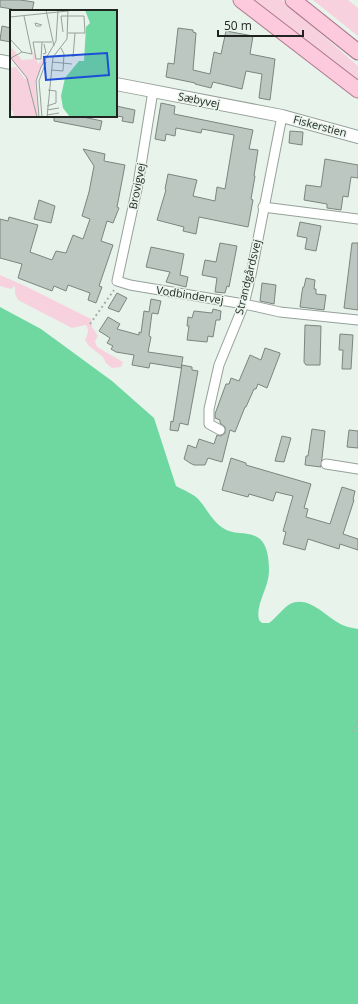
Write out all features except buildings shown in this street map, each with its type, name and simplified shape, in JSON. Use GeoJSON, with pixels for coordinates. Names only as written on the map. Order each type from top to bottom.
{"type":"FeatureCollection","features":[{"type":"Feature","properties":{"kind":"main road"},"geometry":{"type":"LineString","coordinates":[[241,0],[358,90]]}},
{"type":"Feature","properties":{"kind":"main road"},"geometry":{"type":"LineString","coordinates":[[293,0],[358,52]]}},
{"type":"Feature","properties":{"kind":"street"},"geometry":{"type":"LineString","coordinates":[[0,61],[10,63]]}},
{"type":"Feature","properties":{"kind":"street","name":"Sæbyvej"},"geometry":{"type":"LineString","coordinates":[[117,84],[282,116]]}},
{"type":"Feature","properties":{"kind":"street","name":"Brovigvej"},"geometry":{"type":"LineString","coordinates":[[116,281],[138,184],[153,91]]}},
{"type":"Feature","properties":{"kind":"street","name":"Fiskerstien"},"geometry":{"type":"LineString","coordinates":[[282,116],[358,137]]}},
{"type":"Feature","properties":{"kind":"street","name":"Strandgårdsvej"},"geometry":{"type":"LineString","coordinates":[[220,430],[209,424],[209,409],[219,365],[244,304],[282,116]]}},
{"type":"Feature","properties":{"kind":"street"},"geometry":{"type":"LineString","coordinates":[[263,207],[358,219]]}},
{"type":"Feature","properties":{"kind":"street","name":"Vodbindervej"},"geometry":{"type":"LineString","coordinates":[[116,281],[130,285],[244,304],[280,312],[358,320]]}},
{"type":"Feature","properties":{"kind":"street"},"geometry":{"type":"LineString","coordinates":[[326,464],[358,469]]}},
{"type":"Feature","properties":{"kind":"path"},"geometry":{"type":"LineString","coordinates":[[90,324],[114,290],[116,281]]}},
{"type":"Feature","properties":{"kind":"path"},"geometry":{"type":"LineString","coordinates":[[354,732],[358,720]]}},
{"type":"Feature","properties":{"kind":"shaded area"},"geometry":{"type":"Polygon","coordinates":[[[252,0],[282,0],[358,66],[358,84],[282,22],[252,0]]]}},
{"type":"Feature","properties":{"kind":"shaded area"},"geometry":{"type":"Polygon","coordinates":[[[313,0],[348,0],[358,8],[358,36],[313,0]]]}},
{"type":"Feature","properties":{"kind":"shaded area"},"geometry":{"type":"Polygon","coordinates":[[[0,275],[91,319],[92,327],[98,336],[95,341],[97,347],[123,362],[121,367],[112,368],[106,363],[103,357],[89,346],[85,340],[88,331],[86,325],[72,328],[18,300],[15,294],[15,286],[11,289],[0,286],[0,275]]]}},
{"type":"Feature","properties":{"kind":"shaded area"},"geometry":{"type":"Polygon","coordinates":[[[0,307],[41,329],[112,381],[154,418],[176,486],[197,498],[223,528],[232,532],[256,536],[263,542],[268,554],[269,571],[267,584],[260,602],[258,614],[259,620],[262,623],[269,623],[290,604],[303,602],[315,607],[342,625],[358,629],[358,1004],[0,1004],[0,307]]]}}]}
